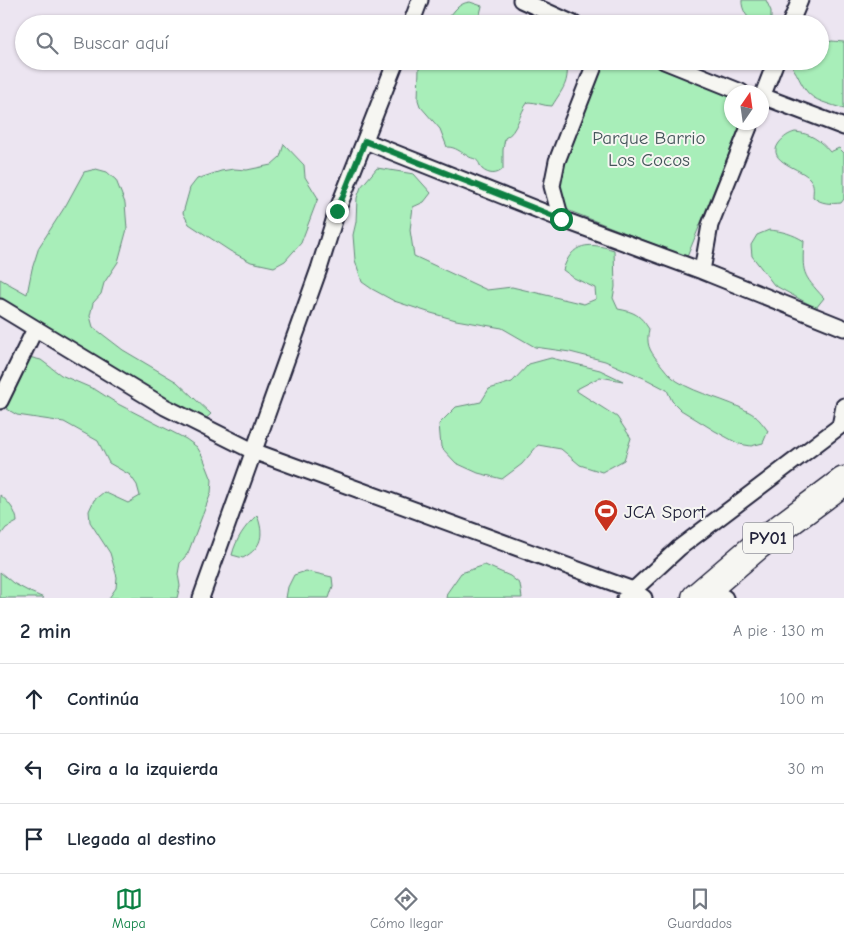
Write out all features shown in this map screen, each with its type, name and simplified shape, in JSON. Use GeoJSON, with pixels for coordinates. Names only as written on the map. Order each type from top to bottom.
{"type":"FeatureCollection","features":[{"type":"Feature","properties":{"kind":"highway","name":"PY01"},"geometry":{"type":"LineString","coordinates":[[709,595],[758,545],[844,481]]}},
{"type":"Feature","properties":{"kind":"street"},"geometry":{"type":"LineString","coordinates":[[414,15],[420,0]]}},
{"type":"Feature","properties":{"kind":"street"},"geometry":{"type":"LineString","coordinates":[[521,0],[554,15]]}},
{"type":"Feature","properties":{"kind":"street"},"geometry":{"type":"LineString","coordinates":[[794,15],[800,0]]}},
{"type":"Feature","properties":{"kind":"street"},"geometry":{"type":"LineString","coordinates":[[201,598],[319,269],[337,211],[393,70]]}},
{"type":"Feature","properties":{"kind":"street"},"geometry":{"type":"LineString","coordinates":[[561,219],[552,186],[556,161],[592,70]]}},
{"type":"Feature","properties":{"kind":"street"},"geometry":{"type":"LineString","coordinates":[[686,70],[724,85]]}},
{"type":"Feature","properties":{"kind":"street"},"geometry":{"type":"LineString","coordinates":[[766,85],[772,70]]}},
{"type":"Feature","properties":{"kind":"street"},"geometry":{"type":"LineString","coordinates":[[769,99],[844,127]]}},
{"type":"Feature","properties":{"kind":"street"},"geometry":{"type":"LineString","coordinates":[[702,272],[710,225],[748,130]]}},
{"type":"Feature","properties":{"kind":"street"},"geometry":{"type":"LineString","coordinates":[[365,141],[844,328]]}},
{"type":"Feature","properties":{"kind":"street"},"geometry":{"type":"LineString","coordinates":[[0,308],[164,407],[253,451],[634,595],[679,548],[842,425],[844,406]]}},
{"type":"Feature","properties":{"kind":"street"},"geometry":{"type":"LineString","coordinates":[[0,401],[35,329]]}},
{"type":"Feature","properties":{"kind":"green space"},"geometry":{"type":"Polygon","coordinates":[[[742,0],[766,0],[771,15],[747,15],[742,0]]]}},
{"type":"Feature","properties":{"kind":"green space"},"geometry":{"type":"Polygon","coordinates":[[[470,2],[482,6],[480,15],[451,15],[458,7],[470,2]]]}},
{"type":"Feature","properties":{"kind":"green space"},"geometry":{"type":"Polygon","coordinates":[[[829,42],[844,42],[844,109],[813,97],[805,89],[794,70],[829,70],[829,42]]]}},
{"type":"Feature","properties":{"kind":"green space"},"geometry":{"type":"Polygon","coordinates":[[[419,70],[567,70],[566,81],[552,106],[528,102],[525,106],[516,127],[505,138],[503,169],[493,174],[482,169],[479,162],[475,159],[447,147],[440,129],[420,106],[418,100],[419,70]]]}},
{"type":"Feature","properties":{"kind":"green space","name":"Parque Barrio Los Cocos"},"geometry":{"type":"Polygon","coordinates":[[[598,70],[669,70],[724,92],[724,130],[738,130],[687,257],[562,208],[557,174],[598,70]]]}},
{"type":"Feature","properties":{"kind":"green space"},"geometry":{"type":"Polygon","coordinates":[[[795,132],[815,138],[830,152],[839,148],[844,153],[844,199],[841,203],[826,203],[813,197],[812,181],[806,175],[786,164],[777,155],[776,150],[779,143],[786,136],[795,132]]]}},
{"type":"Feature","properties":{"kind":"green space"},"geometry":{"type":"Polygon","coordinates":[[[284,144],[304,165],[305,177],[318,198],[301,243],[285,261],[274,267],[251,262],[230,251],[189,224],[183,213],[190,188],[197,179],[221,171],[247,170],[271,165],[280,157],[284,144]]]}},
{"type":"Feature","properties":{"kind":"green space"},"geometry":{"type":"Polygon","coordinates":[[[377,168],[414,174],[431,193],[424,202],[413,207],[410,230],[414,256],[487,290],[512,287],[584,304],[596,299],[595,288],[574,278],[563,270],[567,261],[576,249],[582,246],[605,247],[614,250],[615,287],[613,298],[618,309],[629,311],[640,317],[646,324],[649,329],[650,350],[655,357],[669,374],[685,386],[749,412],[768,431],[763,443],[751,446],[739,444],[681,410],[672,401],[667,390],[605,361],[570,352],[535,347],[502,328],[456,320],[394,301],[362,282],[355,260],[353,235],[356,222],[357,198],[361,187],[377,168]]]}},
{"type":"Feature","properties":{"kind":"green space"},"geometry":{"type":"Polygon","coordinates":[[[96,169],[107,172],[116,180],[125,203],[127,229],[118,262],[104,283],[101,294],[93,303],[90,316],[93,327],[123,350],[177,382],[211,414],[202,422],[0,311],[0,279],[27,294],[39,247],[66,205],[84,172],[96,169]]]}},
{"type":"Feature","properties":{"kind":"green space"},"geometry":{"type":"Polygon","coordinates":[[[769,230],[787,233],[804,241],[803,260],[807,278],[824,298],[816,308],[774,285],[752,256],[751,245],[757,235],[769,230]]]}},
{"type":"Feature","properties":{"kind":"green space"},"geometry":{"type":"Polygon","coordinates":[[[29,357],[41,360],[61,375],[96,390],[118,404],[186,439],[197,447],[212,480],[211,493],[188,553],[180,563],[178,574],[180,586],[177,598],[109,598],[116,588],[117,577],[110,553],[90,522],[89,511],[94,500],[104,492],[128,503],[140,496],[137,485],[130,475],[109,463],[98,441],[64,422],[17,415],[7,409],[4,397],[29,357]]]}},
{"type":"Feature","properties":{"kind":"green space"},"geometry":{"type":"Polygon","coordinates":[[[551,358],[600,370],[623,381],[600,377],[575,390],[617,417],[631,438],[624,460],[602,472],[580,465],[561,449],[538,445],[522,464],[502,479],[478,473],[456,463],[441,447],[439,424],[456,407],[481,402],[489,389],[512,382],[529,364],[551,358]]]}},
{"type":"Feature","properties":{"kind":"green space"},"geometry":{"type":"Polygon","coordinates":[[[0,495],[12,507],[17,522],[6,528],[0,536],[0,495]]]}},
{"type":"Feature","properties":{"kind":"green space"},"geometry":{"type":"Polygon","coordinates":[[[257,515],[261,528],[258,545],[250,554],[243,558],[232,555],[242,533],[257,515]]]}},
{"type":"Feature","properties":{"kind":"green space"},"geometry":{"type":"Polygon","coordinates":[[[485,565],[510,576],[520,584],[522,598],[446,598],[447,593],[461,573],[485,565]]]}},
{"type":"Feature","properties":{"kind":"green space"},"geometry":{"type":"Polygon","coordinates":[[[306,571],[332,577],[333,586],[329,598],[286,598],[288,587],[294,575],[306,571]]]}},
{"type":"Feature","properties":{"kind":"green space"},"geometry":{"type":"Polygon","coordinates":[[[0,572],[13,583],[44,598],[0,598],[0,572]]]}},
{"type":"Feature","properties":{"kind":"place","name":"JCA Sport"},"geometry":{"type":"Point","coordinates":[606,532]}},
{"type":"Feature","properties":{"kind":"route"},"geometry":{"type":"LineString","coordinates":[[337,211],[365,141],[561,219]]}}]}
